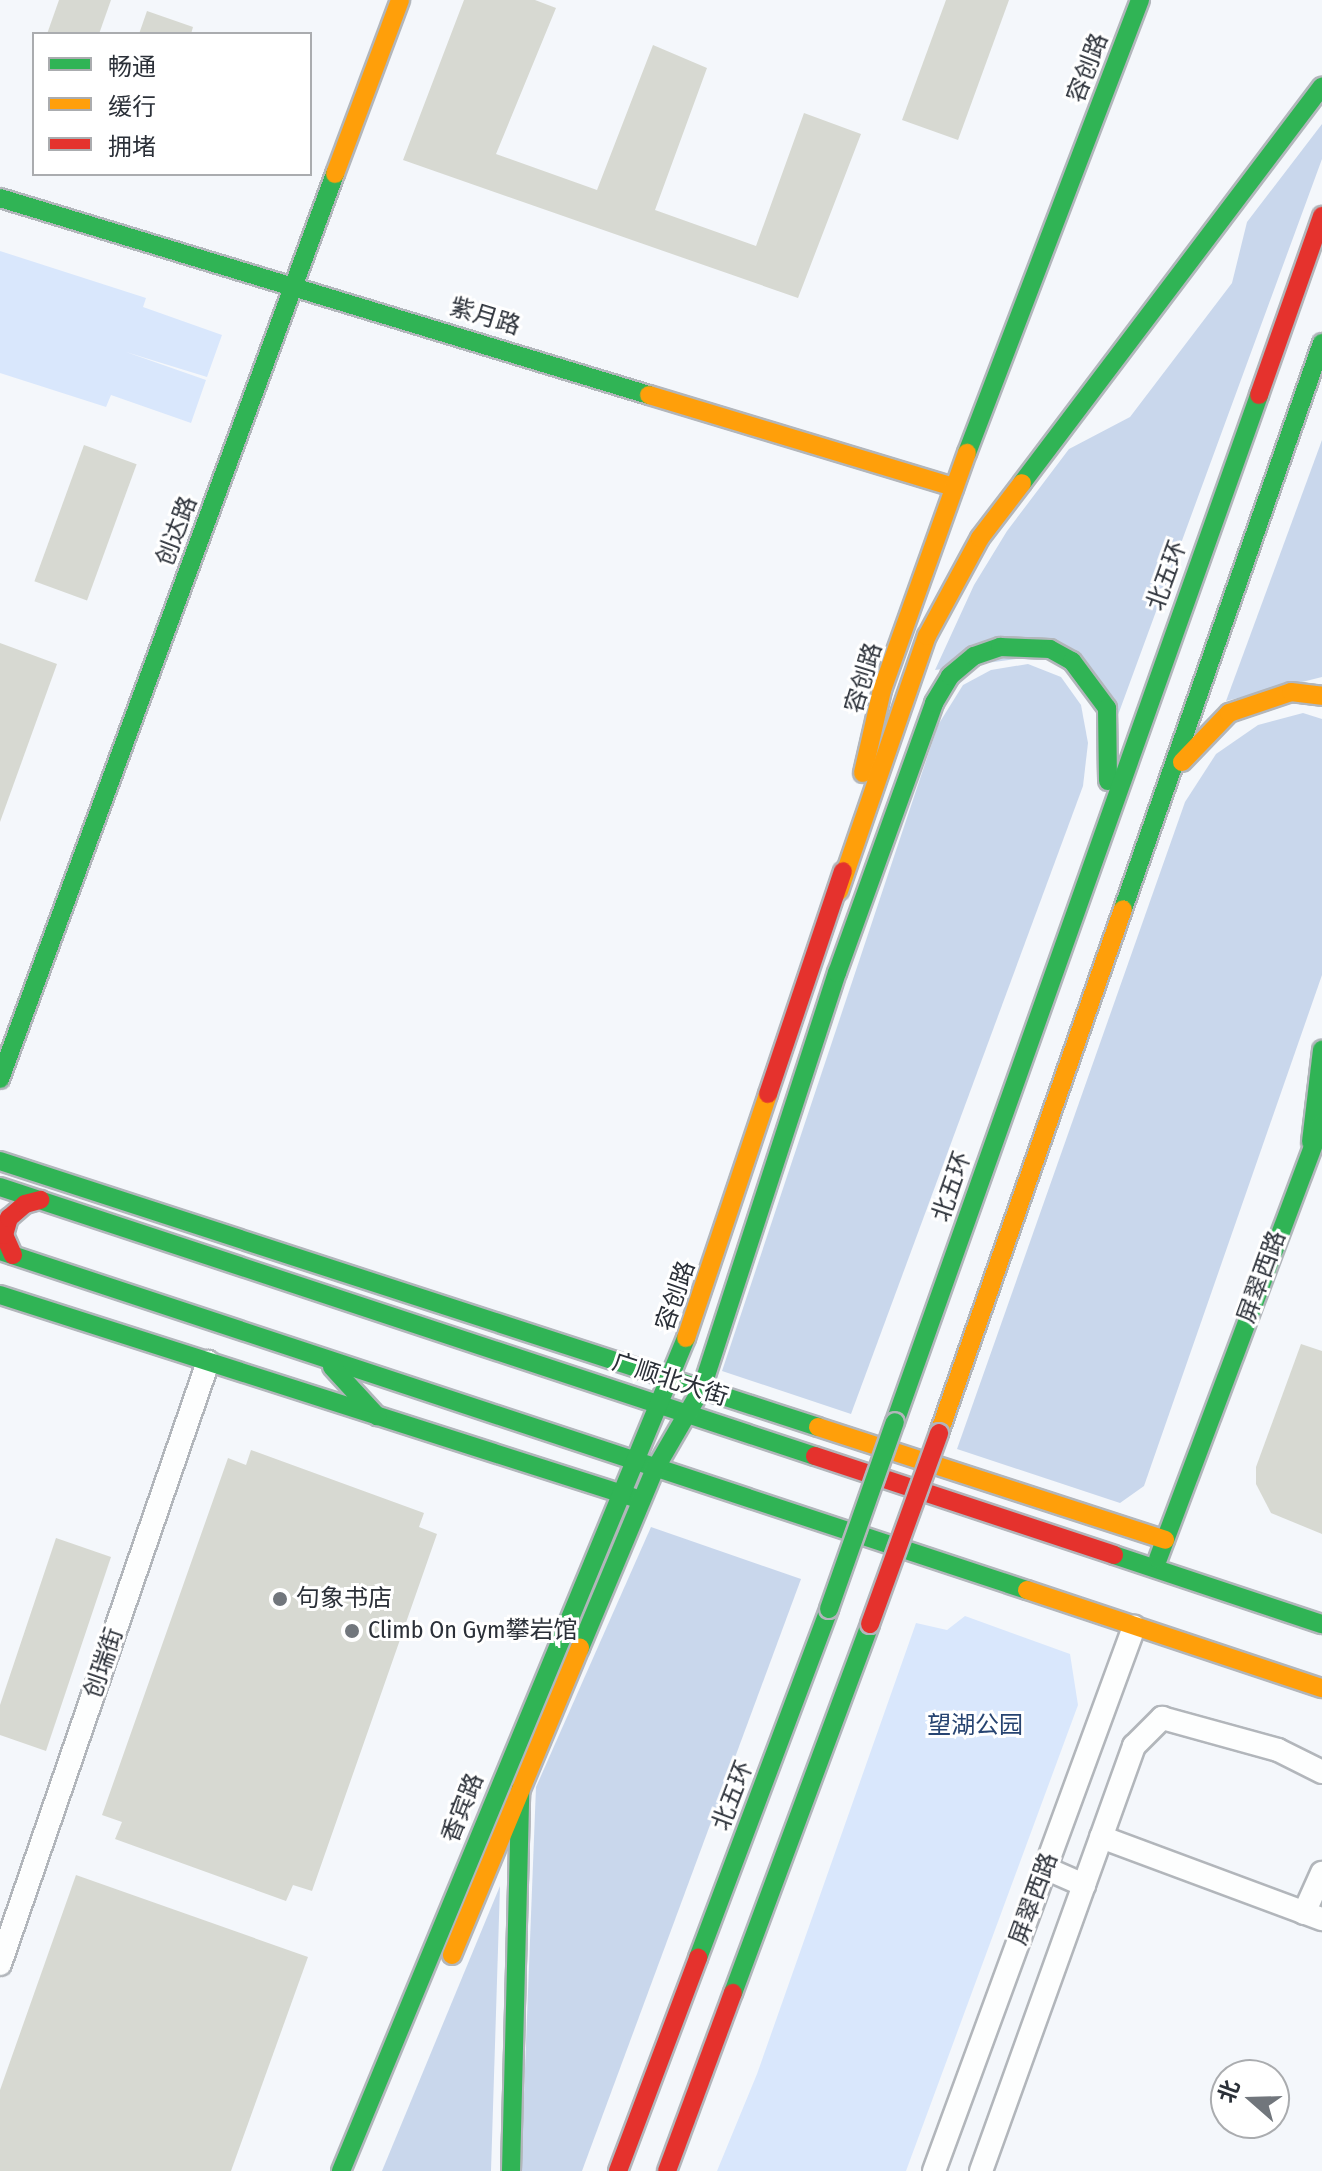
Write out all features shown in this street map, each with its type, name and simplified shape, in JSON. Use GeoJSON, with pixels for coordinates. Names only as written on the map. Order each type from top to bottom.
{"type":"FeatureCollection","features":[{"type":"Feature","properties":{"kind":"main road","name":"创达路"},"geometry":{"type":"LineString","coordinates":[[0,1079],[400,0]]}},
{"type":"Feature","properties":{"kind":"main road","name":"容创路"},"geometry":{"type":"LineString","coordinates":[[662,1402],[672,1381],[839,891],[882,690],[954,487],[1140,0]]}},
{"type":"Feature","properties":{"kind":"main road"},"geometry":{"type":"LineString","coordinates":[[839,891],[927,636],[980,538],[1322,87]]}},
{"type":"Feature","properties":{"kind":"main road","name":"紫月路"},"geometry":{"type":"LineString","coordinates":[[0,198],[296,284],[954,487]]}},
{"type":"Feature","properties":{"kind":"main road","name":"北五环"},"geometry":{"type":"LineString","coordinates":[[618,2171],[829,1609],[1107,815],[1322,216]]}},
{"type":"Feature","properties":{"kind":"main road"},"geometry":{"type":"LineString","coordinates":[[667,2171],[939,1433],[1322,343]]}},
{"type":"Feature","properties":{"kind":"main road","name":"香宾路"},"geometry":{"type":"LineString","coordinates":[[363,2171],[654,1471],[701,1391],[837,973],[934,703],[950,676],[974,656],[1000,647],[1050,649],[1072,661],[1107,708],[1107,815]]}},
{"type":"Feature","properties":{"kind":"main road"},"geometry":{"type":"LineString","coordinates":[[1174,771],[1229,713],[1291,692],[1322,696]]}},
{"type":"Feature","properties":{"kind":"main road"},"geometry":{"type":"LineString","coordinates":[[1311,1142],[1322,1050]]}},
{"type":"Feature","properties":{"kind":"main road","name":"屏翠西路"},"geometry":{"type":"LineString","coordinates":[[1155,1568],[1311,1142],[1322,1123]]}},
{"type":"Feature","properties":{"kind":"main road"},"geometry":{"type":"LineString","coordinates":[[0,1161],[1165,1540]]}},
{"type":"Feature","properties":{"kind":"main road","name":"广顺北大街"},"geometry":{"type":"LineString","coordinates":[[0,1187],[662,1402],[1322,1624]]}},
{"type":"Feature","properties":{"kind":"main road"},"geometry":{"type":"LineString","coordinates":[[40,1200],[25,1204],[9,1218],[4,1235],[6,1253],[630,1464],[1322,1688]]}},
{"type":"Feature","properties":{"kind":"main road"},"geometry":{"type":"LineString","coordinates":[[248,1243],[286,1280]]}},
{"type":"Feature","properties":{"kind":"main road"},"geometry":{"type":"LineString","coordinates":[[0,1295],[642,1501]]}},
{"type":"Feature","properties":{"kind":"main road"},"geometry":{"type":"LineString","coordinates":[[329,1364],[377,1416]]}},
{"type":"Feature","properties":{"kind":"main road","name":"香宾路"},"geometry":{"type":"LineString","coordinates":[[341,2171],[630,1464],[662,1402]]}},
{"type":"Feature","properties":{"kind":"main road"},"geometry":{"type":"LineString","coordinates":[[510,1759],[520,1790],[511,2171]]}},
{"type":"Feature","properties":{"kind":"street","name":"创瑞街"},"geometry":{"type":"LineString","coordinates":[[0,1964],[208,1362]]}},
{"type":"Feature","properties":{"kind":"street","name":"屏翠西路"},"geometry":{"type":"LineString","coordinates":[[934,2171],[1134,1627]]}},
{"type":"Feature","properties":{"kind":"street"},"geometry":{"type":"LineString","coordinates":[[981,2171],[1134,1746],[1162,1718],[1278,1750],[1322,1772]]}},
{"type":"Feature","properties":{"kind":"street"},"geometry":{"type":"LineString","coordinates":[[1101,1837],[1313,1916],[1322,1873]]}},
{"type":"Feature","properties":{"kind":"street"},"geometry":{"type":"LineString","coordinates":[[1045,1868],[1084,1885]]}},
{"type":"Feature","properties":{"kind":"green space"},"geometry":{"type":"Polygon","coordinates":[[[0,251],[146,298],[143,307],[222,335],[207,377],[126,352],[206,380],[191,423],[111,395],[106,407],[0,373],[0,251]]]}},
{"type":"Feature","properties":{"kind":"green space","name":"望湖公园"},"geometry":{"type":"Polygon","coordinates":[[[965,1616],[1070,1654],[1078,1705],[906,2171],[717,2171],[757,2074],[916,1623],[947,1630],[965,1616]]]}},
{"type":"Feature","properties":{"kind":"shaded area"},"geometry":{"type":"Polygon","coordinates":[[[1322,124],[1322,159],[1118,715],[1076,651],[935,670],[974,585],[1007,531],[1069,449],[1130,417],[1232,283],[1247,222],[1322,124]]]}},
{"type":"Feature","properties":{"kind":"shaded area"},"geometry":{"type":"Polygon","coordinates":[[[1322,440],[1322,677],[1226,701],[1322,440]]]}},
{"type":"Feature","properties":{"kind":"shaded area"},"geometry":{"type":"Polygon","coordinates":[[[1028,664],[1061,677],[1081,705],[1088,743],[1083,786],[851,1414],[722,1371],[938,725],[963,685],[991,670],[1028,664]]]}},
{"type":"Feature","properties":{"kind":"shaded area"},"geometry":{"type":"Polygon","coordinates":[[[1303,713],[1322,719],[1322,975],[1144,1486],[1120,1503],[957,1449],[1185,802],[1216,754],[1258,725],[1303,713]]]}},
{"type":"Feature","properties":{"kind":"shaded area"},"geometry":{"type":"Polygon","coordinates":[[[651,1527],[801,1579],[582,2171],[521,2171],[536,1787],[651,1527]]]}},
{"type":"Feature","properties":{"kind":"shaded area"},"geometry":{"type":"Polygon","coordinates":[[[500,1886],[491,2171],[382,2171],[500,1886]]]}},
{"type":"Feature","properties":{"kind":"building"},"geometry":{"type":"Polygon","coordinates":[[[59,0],[111,0],[100,32],[48,32],[59,0]]]}},
{"type":"Feature","properties":{"kind":"building"},"geometry":{"type":"Polygon","coordinates":[[[464,0],[535,0],[556,8],[496,154],[597,190],[653,45],[707,68],[655,210],[756,246],[804,113],[861,134],[798,298],[403,160],[464,0]]]}},
{"type":"Feature","properties":{"kind":"building"},"geometry":{"type":"Polygon","coordinates":[[[946,0],[1009,0],[958,140],[902,120],[946,0]]]}},
{"type":"Feature","properties":{"kind":"building"},"geometry":{"type":"Polygon","coordinates":[[[147,11],[193,27],[192,32],[140,32],[147,11]]]}},
{"type":"Feature","properties":{"kind":"building"},"geometry":{"type":"Polygon","coordinates":[[[84,445],[137,464],[87,600],[34,581],[84,445]]]}},
{"type":"Feature","properties":{"kind":"building"},"geometry":{"type":"Polygon","coordinates":[[[0,643],[57,664],[0,822],[0,643]]]}},
{"type":"Feature","properties":{"kind":"building"},"geometry":{"type":"Polygon","coordinates":[[[1301,1344],[1322,1351],[1322,1534],[1271,1513],[1256,1484],[1256,1467],[1301,1344]]]}},
{"type":"Feature","properties":{"kind":"building"},"geometry":{"type":"Polygon","coordinates":[[[251,1450],[424,1513],[419,1527],[437,1534],[312,1891],[293,1885],[286,1901],[115,1839],[122,1822],[102,1815],[228,1458],[246,1465],[251,1450]]]}},
{"type":"Feature","properties":{"kind":"building"},"geometry":{"type":"Polygon","coordinates":[[[56,1538],[111,1557],[46,1751],[0,1735],[0,1705],[56,1538]]]}},
{"type":"Feature","properties":{"kind":"building"},"geometry":{"type":"Polygon","coordinates":[[[76,1875],[308,1957],[231,2171],[0,2171],[0,2090],[76,1875]]]}},
{"type":"Feature","properties":{"kind":"traffic: fast"},"geometry":{"type":"LineString","coordinates":[[967,453],[1140,0]]}},
{"type":"Feature","properties":{"kind":"traffic: fast"},"geometry":{"type":"LineString","coordinates":[[1022,483],[1322,87]]}},
{"type":"Feature","properties":{"kind":"traffic: fast"},"geometry":{"type":"LineString","coordinates":[[0,1079],[335,174]]}},
{"type":"Feature","properties":{"kind":"traffic: fast"},"geometry":{"type":"LineString","coordinates":[[0,198],[649,395]]}},
{"type":"Feature","properties":{"kind":"traffic: fast"},"geometry":{"type":"LineString","coordinates":[[1123,909],[1322,343]]}},
{"type":"Feature","properties":{"kind":"traffic: fast"},"geometry":{"type":"LineString","coordinates":[[895,1422],[1259,395]]}},
{"type":"Feature","properties":{"kind":"traffic: fast"},"geometry":{"type":"LineString","coordinates":[[701,1391],[837,973],[934,703],[950,676],[974,656],[1000,647],[1050,649],[1072,661],[1107,708],[1108,781]]}},
{"type":"Feature","properties":{"kind":"traffic: fast"},"geometry":{"type":"LineString","coordinates":[[1311,1142],[1322,1050]]}},
{"type":"Feature","properties":{"kind":"traffic: fast"},"geometry":{"type":"LineString","coordinates":[[1158,1559],[1321,1125]]}},
{"type":"Feature","properties":{"kind":"traffic: fast"},"geometry":{"type":"LineString","coordinates":[[0,1161],[818,1427]]}},
{"type":"Feature","properties":{"kind":"traffic: fast"},"geometry":{"type":"LineString","coordinates":[[0,1187],[815,1456]]}},
{"type":"Feature","properties":{"kind":"traffic: fast"},"geometry":{"type":"LineString","coordinates":[[0,1251],[1027,1590]]}},
{"type":"Feature","properties":{"kind":"traffic: fast"},"geometry":{"type":"LineString","coordinates":[[0,1295],[638,1499]]}},
{"type":"Feature","properties":{"kind":"traffic: fast"},"geometry":{"type":"LineString","coordinates":[[341,2171],[686,1338]]}},
{"type":"Feature","properties":{"kind":"traffic: fast"},"geometry":{"type":"LineString","coordinates":[[332,1367],[377,1416]]}},
{"type":"Feature","properties":{"kind":"traffic: fast"},"geometry":{"type":"LineString","coordinates":[[580,1648],[654,1471],[698,1395]]}},
{"type":"Feature","properties":{"kind":"traffic: fast"},"geometry":{"type":"LineString","coordinates":[[829,1609],[895,1422]]}},
{"type":"Feature","properties":{"kind":"traffic: fast"},"geometry":{"type":"LineString","coordinates":[[1114,1555],[1322,1624]]}},
{"type":"Feature","properties":{"kind":"traffic: fast"},"geometry":{"type":"LineString","coordinates":[[698,1958],[829,1609]]}},
{"type":"Feature","properties":{"kind":"traffic: fast"},"geometry":{"type":"LineString","coordinates":[[733,1993],[870,1624]]}},
{"type":"Feature","properties":{"kind":"traffic: fast"},"geometry":{"type":"LineString","coordinates":[[511,2171],[520,1790]]}},
{"type":"Feature","properties":{"kind":"traffic: slow"},"geometry":{"type":"LineString","coordinates":[[335,174],[400,0]]}},
{"type":"Feature","properties":{"kind":"traffic: slow"},"geometry":{"type":"LineString","coordinates":[[649,395],[954,487]]}},
{"type":"Feature","properties":{"kind":"traffic: slow"},"geometry":{"type":"LineString","coordinates":[[863,773],[882,690],[967,453]]}},
{"type":"Feature","properties":{"kind":"traffic: slow"},"geometry":{"type":"LineString","coordinates":[[839,891],[927,636],[980,538],[1022,483]]}},
{"type":"Feature","properties":{"kind":"traffic: slow"},"geometry":{"type":"LineString","coordinates":[[1182,762],[1229,713],[1291,692],[1322,696]]}},
{"type":"Feature","properties":{"kind":"traffic: slow"},"geometry":{"type":"LineString","coordinates":[[939,1433],[1123,909]]}},
{"type":"Feature","properties":{"kind":"traffic: slow"},"geometry":{"type":"LineString","coordinates":[[686,1338],[768,1094]]}},
{"type":"Feature","properties":{"kind":"traffic: slow"},"geometry":{"type":"LineString","coordinates":[[818,1427],[1165,1540]]}},
{"type":"Feature","properties":{"kind":"traffic: slow"},"geometry":{"type":"LineString","coordinates":[[1027,1590],[1322,1688]]}},
{"type":"Feature","properties":{"kind":"traffic: slow"},"geometry":{"type":"LineString","coordinates":[[452,1955],[580,1648]]}},
{"type":"Feature","properties":{"kind":"traffic: jam"},"geometry":{"type":"LineString","coordinates":[[1259,395],[1322,216]]}},
{"type":"Feature","properties":{"kind":"traffic: jam"},"geometry":{"type":"LineString","coordinates":[[768,1094],[843,871]]}},
{"type":"Feature","properties":{"kind":"traffic: jam"},"geometry":{"type":"LineString","coordinates":[[13,1255],[4,1235],[9,1218],[25,1204],[40,1200]]}},
{"type":"Feature","properties":{"kind":"traffic: jam"},"geometry":{"type":"LineString","coordinates":[[870,1624],[939,1433]]}},
{"type":"Feature","properties":{"kind":"traffic: jam"},"geometry":{"type":"LineString","coordinates":[[815,1456],[1114,1555]]}},
{"type":"Feature","properties":{"kind":"traffic: jam"},"geometry":{"type":"LineString","coordinates":[[618,2171],[698,1958]]}},
{"type":"Feature","properties":{"kind":"traffic: jam"},"geometry":{"type":"LineString","coordinates":[[667,2171],[733,1993]]}},
{"type":"Feature","properties":{"kind":"place","name":"句象书店"},"geometry":{"type":"Point","coordinates":[280,1599]}},
{"type":"Feature","properties":{"kind":"place","name":"Climb On Gym攀岩馆"},"geometry":{"type":"Point","coordinates":[352,1631]}}]}
